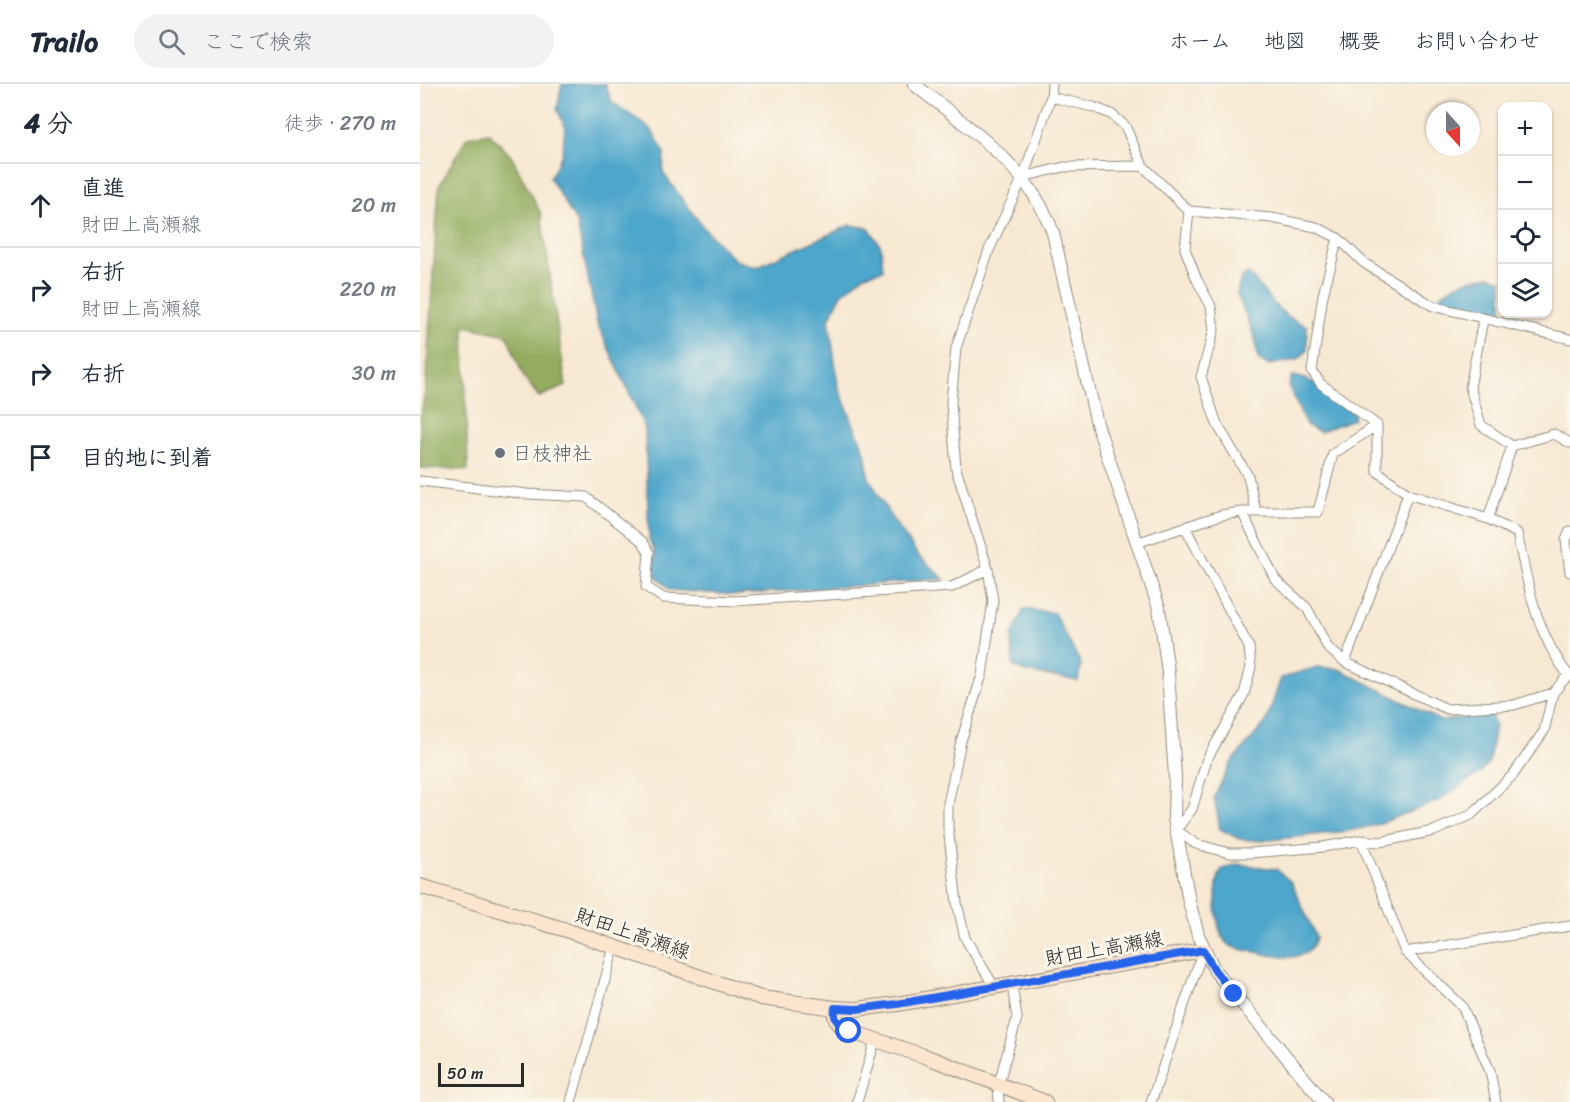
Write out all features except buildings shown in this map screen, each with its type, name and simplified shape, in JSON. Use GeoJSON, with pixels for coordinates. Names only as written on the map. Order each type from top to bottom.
{"type":"FeatureCollection","features":[{"type":"Feature","properties":{"kind":"main road","name":"財田上高瀬線"},"geometry":{"type":"LineString","coordinates":[[420,886],[614,947],[761,998],[835,1008],[857,1009],[897,1004],[1203,950]]}},
{"type":"Feature","properties":{"kind":"main road"},"geometry":{"type":"LineString","coordinates":[[835,1008],[834,1016],[840,1025],[875,1041],[927,1057],[1045,1102]]}},
{"type":"Feature","properties":{"kind":"street"},"geometry":{"type":"LineString","coordinates":[[914,84],[1003,157],[1023,177],[1045,210],[1053,233],[1097,424],[1108,461],[1139,542],[1159,608],[1164,639],[1176,830],[1189,901],[1203,950],[1215,971],[1324,1102]]}},
{"type":"Feature","properties":{"kind":"street"},"geometry":{"type":"LineString","coordinates":[[995,988],[965,938],[957,903],[948,827],[948,804],[961,741],[981,675],[993,601],[988,569],[956,469],[951,402],[956,348],[989,250],[1023,177],[1051,98],[1052,84]]}},
{"type":"Feature","properties":{"kind":"street"},"geometry":{"type":"LineString","coordinates":[[1051,98],[1094,107],[1111,114],[1125,126],[1143,166],[1189,211],[1272,218],[1316,227],[1338,238],[1364,263],[1433,306],[1483,320],[1508,322],[1570,339]]}},
{"type":"Feature","properties":{"kind":"street"},"geometry":{"type":"LineString","coordinates":[[1023,177],[1064,166],[1143,166]]}},
{"type":"Feature","properties":{"kind":"street"},"geometry":{"type":"LineString","coordinates":[[1189,211],[1185,249],[1197,280],[1211,306],[1215,330],[1201,377],[1217,424],[1248,476],[1256,511]]}},
{"type":"Feature","properties":{"kind":"street"},"geometry":{"type":"LineString","coordinates":[[1338,238],[1323,295],[1312,371],[1321,384],[1377,425]]}},
{"type":"Feature","properties":{"kind":"street"},"geometry":{"type":"LineString","coordinates":[[1483,320],[1470,387],[1481,425],[1512,446]]}},
{"type":"Feature","properties":{"kind":"street"},"geometry":{"type":"LineString","coordinates":[[1139,542],[1221,514],[1256,511],[1318,512],[1333,454],[1377,425]]}},
{"type":"Feature","properties":{"kind":"street"},"geometry":{"type":"LineString","coordinates":[[1242,512],[1275,579],[1307,608],[1328,648],[1345,662],[1447,709],[1514,705],[1553,693],[1569,676],[1558,663],[1535,615],[1517,533],[1488,519],[1408,494],[1377,471],[1377,425]]}},
{"type":"Feature","properties":{"kind":"street"},"geometry":{"type":"LineString","coordinates":[[1512,446],[1554,434],[1570,442]]}},
{"type":"Feature","properties":{"kind":"street"},"geometry":{"type":"LineString","coordinates":[[1488,519],[1512,446]]}},
{"type":"Feature","properties":{"kind":"street"},"geometry":{"type":"LineString","coordinates":[[420,481],[527,494],[586,497],[643,542],[649,553],[646,587],[663,598],[735,601],[952,587],[988,569]]}},
{"type":"Feature","properties":{"kind":"street"},"geometry":{"type":"LineString","coordinates":[[1345,662],[1408,494]]}},
{"type":"Feature","properties":{"kind":"street"},"geometry":{"type":"LineString","coordinates":[[1176,830],[1192,809],[1207,759],[1244,694],[1251,667],[1250,647],[1185,527]]}},
{"type":"Feature","properties":{"kind":"street"},"geometry":{"type":"LineString","coordinates":[[1570,531],[1566,540],[1570,572]]}},
{"type":"Feature","properties":{"kind":"street"},"geometry":{"type":"LineString","coordinates":[[1176,830],[1196,844],[1229,853],[1296,850],[1361,840],[1380,842],[1434,831],[1471,815],[1513,775],[1544,731],[1553,693]]}},
{"type":"Feature","properties":{"kind":"street"},"geometry":{"type":"LineString","coordinates":[[1361,840],[1405,952],[1462,1006],[1491,1071],[1496,1102]]}},
{"type":"Feature","properties":{"kind":"street"},"geometry":{"type":"LineString","coordinates":[[1405,952],[1570,926]]}},
{"type":"Feature","properties":{"kind":"street"},"geometry":{"type":"LineString","coordinates":[[571,1102],[614,947]]}},
{"type":"Feature","properties":{"kind":"street"},"geometry":{"type":"LineString","coordinates":[[1151,1102],[1203,950]]}},
{"type":"Feature","properties":{"kind":"street"},"geometry":{"type":"LineString","coordinates":[[999,1102],[998,1086],[1017,1018],[1012,985]]}},
{"type":"Feature","properties":{"kind":"street"},"geometry":{"type":"LineString","coordinates":[[857,1102],[875,1041]]}},
{"type":"Feature","properties":{"kind":"green space"},"geometry":{"type":"Polygon","coordinates":[[[489,133],[512,157],[541,214],[566,386],[539,397],[523,376],[507,335],[464,326],[468,470],[420,468],[420,420],[425,392],[439,186],[467,137],[489,133]]]}},
{"type":"Feature","properties":{"kind":"water"},"geometry":{"type":"Polygon","coordinates":[[[562,84],[605,84],[612,102],[651,129],[664,152],[663,173],[703,227],[735,260],[756,267],[850,225],[869,228],[881,247],[883,270],[865,275],[842,294],[829,319],[838,386],[865,452],[869,478],[891,517],[918,555],[944,579],[736,595],[670,590],[654,574],[655,553],[649,539],[645,428],[597,323],[577,223],[550,178],[562,154],[565,127],[557,109],[562,84]]]}},
{"type":"Feature","properties":{"kind":"water"},"geometry":{"type":"Polygon","coordinates":[[[1249,274],[1281,311],[1307,326],[1307,351],[1297,360],[1268,365],[1258,359],[1255,338],[1237,294],[1241,277],[1249,274]]]}},
{"type":"Feature","properties":{"kind":"water"},"geometry":{"type":"Polygon","coordinates":[[[1491,276],[1498,279],[1498,314],[1434,303],[1453,286],[1491,276]]]}},
{"type":"Feature","properties":{"kind":"water"},"geometry":{"type":"Polygon","coordinates":[[[1292,376],[1309,380],[1325,390],[1354,414],[1353,419],[1320,432],[1306,425],[1289,387],[1292,376]]]}},
{"type":"Feature","properties":{"kind":"water"},"geometry":{"type":"Polygon","coordinates":[[[1024,609],[1054,613],[1081,664],[1078,681],[1026,672],[1013,666],[1012,636],[1024,609]]]}},
{"type":"Feature","properties":{"kind":"water"},"geometry":{"type":"Polygon","coordinates":[[[1317,667],[1339,669],[1441,721],[1490,713],[1495,725],[1489,762],[1480,773],[1438,801],[1376,825],[1348,831],[1262,841],[1239,839],[1220,829],[1214,797],[1231,763],[1266,722],[1281,678],[1317,667]]]}},
{"type":"Feature","properties":{"kind":"water"},"geometry":{"type":"Polygon","coordinates":[[[1236,864],[1276,869],[1291,882],[1316,937],[1307,952],[1292,957],[1274,956],[1235,948],[1224,940],[1216,909],[1218,877],[1221,870],[1236,864]]]}},
{"type":"Feature","properties":{"kind":"place","name":"日枝神社"},"geometry":{"type":"Point","coordinates":[500,453]}},
{"type":"Feature","properties":{"kind":"route"},"geometry":{"type":"LineString","coordinates":[[849,1031],[840,1025],[834,1016],[835,1008],[857,1009],[897,1004],[1203,950],[1215,971],[1234,994]]}}]}
